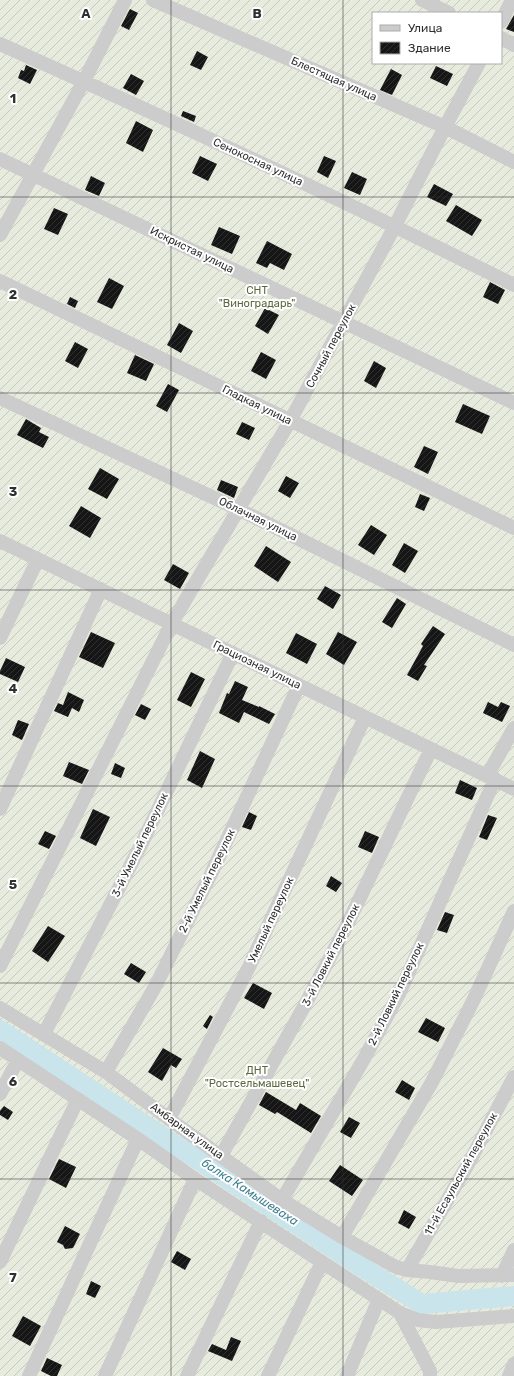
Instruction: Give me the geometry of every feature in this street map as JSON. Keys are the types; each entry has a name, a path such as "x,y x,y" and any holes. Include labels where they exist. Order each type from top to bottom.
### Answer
{"street":[{"path":"0,235 84,81 125,0"},
{"name":"Блестящая улица","path":"153,0 445,127 514,162"},
{"path":"422,0 447,12"},
{"path":"502,20 512,0"},
{"path":"502,39 514,45"},
{"name":"Сенокосная улица","path":"0,44 84,81 396,226 514,285"},
{"name":"Сочный переулок","path":"0,966 172,623 290,421 396,226 445,127 478,64"},
{"name":"Искристая улица","path":"0,159 33,173 514,404"},
{"name":"Гладкая улица","path":"0,281 514,528"},
{"name":"Облачная улица","path":"0,398 238,509 514,645"},
{"name":"Грациозная улица","path":"0,541 514,789"},
{"path":"0,638 38,559"},
{"path":"0,809 101,589"},
{"name":"3-й Умелый переулок","path":"44,1034 142,843 233,653"},
{"name":"2-й Умелый переулок","path":"106,1072 156,985 211,874 299,685"},
{"name":"Умелый переулок","path":"169,1119 249,967 365,717"},
{"name":"2-й Ловкий переулок","path":"282,1200 365,1057 400,992 491,778 514,728"},
{"name":"3-й Ловкий переулок","path":"221,1156 306,1003 346,927 431,748"},
{"path":"342,1237 432,1082 475,997 514,911"},
{"name":"Амбарная улица","path":"0,1008 106,1072 282,1200 342,1237 396,1267 407,1270 458,1276 508,1276"},
{"path":"0,1048 138,1139 195,1179 400,1313 418,1320 436,1322 514,1316"},
{"path":"0,1094 18,1060"},
{"name":"11-й Есаульский переулок","path":"407,1270 471,1159 514,1077"},
{"path":"0,1262 78,1099"},
{"path":"29,1376 138,1139"},
{"path":"105,1376 195,1179"},
{"path":"187,1376 261,1221"},
{"path":"508,1276 514,1250"},
{"path":"268,1376 322,1262"},
{"path":"347,1376 379,1299"},
{"path":"400,1313 430,1370 430,1376"},
{"path":"509,1376 514,1364"}],"green space":[{"path":"0,0 514,0 514,1376 0,1376"}],"building":[{"path":"130,9 138,13 129,30 121,26"},
{"path":"514,15 514,32 506,29"},
{"path":"197,51 208,57 201,70 190,65"},
{"path":"26,65 37,70 30,84 18,78 21,70 24,71"},
{"path":"436,66 453,74 447,86 430,78"},
{"path":"391,69 402,75 392,95 380,90"},
{"path":"131,74 144,81 136,95 123,88"},
{"path":"183,111 196,116 194,122 181,116"},
{"path":"136,121 153,130 143,152 126,143"},
{"path":"200,156 217,164 208,181 192,173"},
{"path":"324,156 336,161 328,178 317,172"},
{"path":"352,172 367,179 360,195 344,188"},
{"path":"91,176 105,183 99,196 85,190"},
{"path":"434,184 453,194 446,206 427,197"},
{"path":"456,205 482,220 472,236 446,221"},
{"path":"54,208 68,214 58,235 44,229"},
{"path":"219,227 240,236 232,254 211,245"},
{"path":"267,241 292,254 284,270 270,263 267,268 256,263"},
{"path":"109,278 124,286 112,309 97,302"},
{"path":"490,282 505,290 498,304 483,297"},
{"path":"70,297 78,301 75,308 67,304"},
{"path":"265,308 279,315 268,334 255,326"},
{"path":"179,323 193,331 181,353 167,345"},
{"path":"75,342 88,349 78,368 65,361"},
{"path":"261,352 276,360 266,379 251,371"},
{"path":"135,355 154,364 146,381 127,373"},
{"path":"374,361 386,368 376,388 364,381"},
{"path":"168,384 179,390 167,412 156,406"},
{"path":"463,404 490,416 482,434 455,422"},
{"path":"26,419 41,428 39,432 49,437 43,448 17,435"},
{"path":"242,422 255,428 249,440 236,434"},
{"path":"424,446 438,452 428,474 414,467"},
{"path":"100,468 119,479 107,499 88,489"},
{"path":"286,476 299,483 290,498 278,491"},
{"path":"221,480 238,487 234,498 217,490"},
{"path":"420,494 430,498 424,511 415,507"},
{"path":"81,506 101,518 90,538 69,526"},
{"path":"371,525 387,535 374,555 358,545"},
{"path":"404,543 418,551 405,573 392,565"},
{"path":"266,546 291,562 278,582 254,566"},
{"path":"173,564 189,573 180,589 164,580"},
{"path":"325,586 341,595 333,609 317,599"},
{"path":"397,598 406,604 392,628 382,622"},
{"path":"433,626 445,634 424,665 427,666 418,681 407,675 423,646 421,644"},
{"path":"91,632 115,643 103,668 79,657"},
{"path":"338,632 357,642 344,665 326,654"},
{"path":"296,633 317,644 307,664 286,653"},
{"path":"6,658 25,667 18,682 0,674"},
{"path":"191,672 205,679 191,707 177,700"},
{"path":"235,681 248,687 242,700 275,714 269,724 244,712 239,723 219,713 227,693 229,694"},
{"path":"68,692 84,700 79,712 72,708 68,717 54,711 58,703 63,705"},
{"path":"488,702 498,707 501,702 510,706 502,722 483,713"},
{"path":"141,704 151,709 145,720 135,715"},
{"path":"18,720 29,724 22,740 12,735"},
{"path":"200,751 215,759 202,788 187,780"},
{"path":"69,762 89,770 82,784 63,776"},
{"path":"115,763 125,768 121,778 111,774"},
{"path":"460,780 477,788 472,800 455,793"},
{"path":"93,809 110,817 96,846 80,838"},
{"path":"249,812 257,816 251,830 242,827"},
{"path":"488,815 497,818 487,840 479,837"},
{"path":"45,831 56,836 49,849 38,844"},
{"path":"365,831 379,837 372,853 358,847"},
{"path":"331,876 342,883 336,892 326,886"},
{"path":"445,912 454,915 447,933 437,930"},
{"path":"48,926 65,936 48,962 32,951"},
{"path":"131,963 146,972 139,983 124,974"},
{"path":"253,983 272,993 264,1009 244,998"},
{"path":"210,1015 213,1017 207,1029 203,1026"},
{"path":"426,1018 445,1028 438,1042 418,1032"},
{"path":"163,1048 182,1059 176,1068 171,1065 162,1081 148,1072"},
{"path":"402,1080 415,1088 409,1100 395,1092"},
{"path":"266,1092 296,1110 300,1103 321,1116 311,1133 277,1112 275,1114 259,1105"},
{"path":"4,1106 13,1112 8,1120 0,1115 0,1111"},
{"path":"349,1117 360,1123 351,1138 340,1132"},
{"path":"59,1159 76,1167 66,1188 49,1179"},
{"path":"340,1165 363,1180 352,1196 329,1181"},
{"path":"404,1210 416,1217 409,1229 398,1223"},
{"path":"65,1226 80,1234 73,1248 65,1249 63,1245 57,1242"},
{"path":"177,1251 191,1259 185,1270 171,1262"},
{"path":"91,1281 101,1286 95,1298 86,1294"},
{"path":"23,1316 41,1326 30,1346 12,1336"},
{"path":"231,1337 241,1341 232,1361 208,1351 212,1344 226,1350"},
{"path":"47,1358 62,1365 57,1376 51,1376 41,1371"}],"waterway":[{"name":"балка Камышеваха","path":"0,1030 368,1271 422,1304 514,1296"}],"park label":[{"name":"СНТ \"Виноградарь\"","path":"257,296"},
{"name":"ДНТ \"Ростсельмашевец\"","path":"257,1076"}]}
